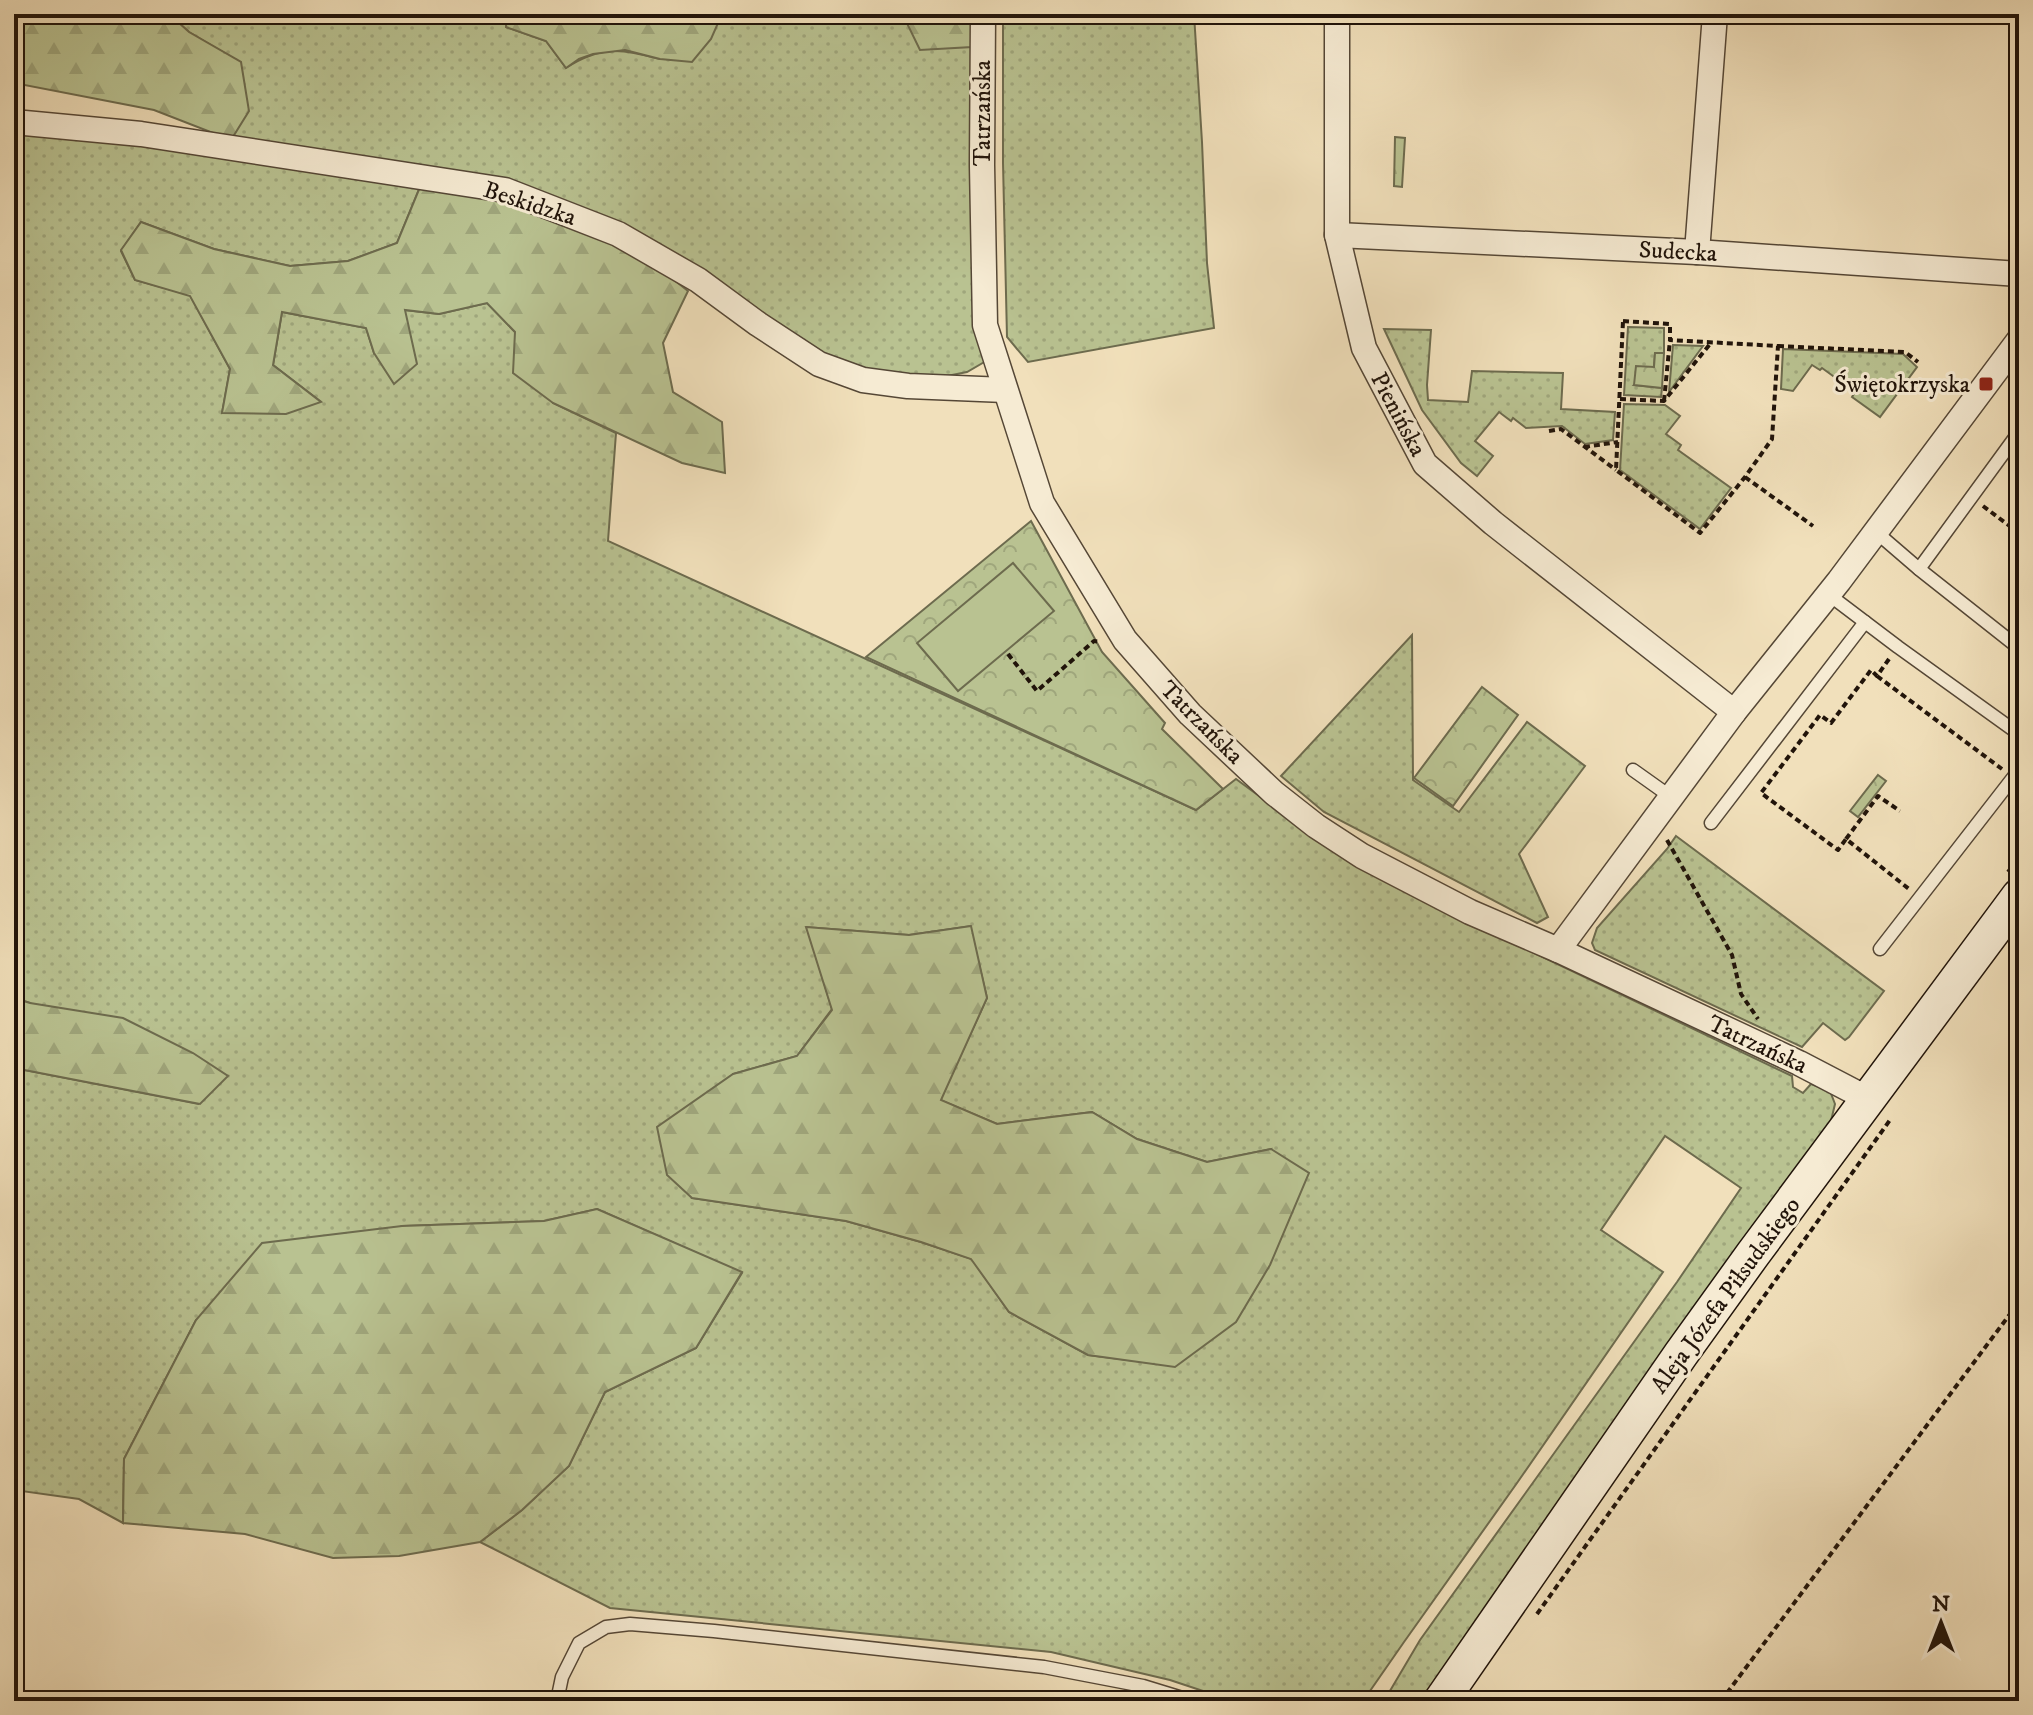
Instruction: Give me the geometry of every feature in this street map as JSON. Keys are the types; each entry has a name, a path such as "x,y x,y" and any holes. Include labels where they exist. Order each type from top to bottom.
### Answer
{"main road":[{"name":"Aleja Józefa Piłsudskiego","path":"1441,1701 1681,1354 1881,1107 2019,896"}],"street":[{"name":"Tatrzańska","path":"983,14 985,325 1042,503 1125,640 1190,714 1274,793 1362,856 1416,886 1799,1063 1881,1107"},
{"path":"1697,252 1715,14"},
{"name":"Pienińska","path":"1337,21 1337,235 1364,348 1425,464 1493,523 1734,712"},
{"name":"Beskidzka","path":"14,122 141,134 505,190 618,234 698,280 819,364 863,380 908,386 1005,390"},
{"name":"Sudecka","path":"1337,235 1697,252 2019,274"},
{"path":"1558,950 1734,712 1876,532 2019,340"}],"lane":[{"path":"1919,569 2019,432"},
{"path":"1876,532 2019,648"},
{"path":"1828,594 2019,734"},
{"path":"1711,823 1865,622"},
{"path":"1633,770 1671,797"},
{"path":"1880,949 2016,774"},
{"path":"557,1701 562,1677 579,1643 606,1627 630,1624 1044,1667 1143,1686 1192,1701"}],"path":[{"path":"1616,470 1623,321 1670,324 1664,401"},
{"path":"1670,340 1905,352 1918,362"},
{"path":"1664,401 1711,343"},
{"path":"1549,431 1561,429 1700,533 1772,439 1778,346"},
{"path":"1620,399 1664,401"},
{"path":"1584,447 1618,442"},
{"path":"1745,477 1813,526"},
{"path":"1972,497 2019,533"},
{"path":"1008,654 1037,691 1094,641 1115,644 1125,640"},
{"path":"1877,676 1898,647"},
{"path":"1900,811 1878,796 1838,850 1761,793 1820,715 1831,723 1871,670 2016,774"},
{"path":"1664,834 1732,955 1741,994 1763,1027"},
{"path":"1846,839 1920,897"},
{"path":"1530,1624 1881,1107"},
{"path":"1721,1701 2019,1302"}],"green space":[{"path":"14,14 169,14 189,32 241,62 249,111 231,140 154,110 14,83"},
{"path":"169,14 507,14 506,27 546,41 566,68 601,52 623,51 660,59 720,21 722,14 900,14 972,47 986,361 967,372 918,378 835,363 637,233 231,140 241,63 189,32"},
{"path":"507,14 722,14 711,39 692,62 660,59 625,50 593,54 566,68 546,41 506,27"},
{"path":"900,14 971,14 972,47 920,50"},
{"path":"1003,14 1194,14 1207,263 1214,328 1028,362 1007,337"},
{"path":"14,128 165,145 420,187 397,243 348,261 290,266 214,249 141,222 121,251 135,280 190,295 230,369 222,413 320,401 273,365 282,312 366,328 374,353 404,310 439,314 487,303 515,332 553,403 616,433 608,541 1196,810 1236,779 1296,823 1484,929 1792,1076 1793,1087 1803,1093 1811,1084 1830,1091 1835,1104 1830,1125 1423,1701 1384,1701 1420,1640 1741,1188 1665,1136 1601,1230 1663,1272 1363,1701 1233,1701 1170,1680 1051,1652 610,1608 480,1542 522,1510 569,1466 605,1392 696,1348 742,1273 597,1209 544,1221 402,1226 196,1320 124,1459 123,1523 79,1499 14,1490 14,1068 199,1104 30,1003 14,998","holes":["970,926 987,998 940,1100 997,1124 1092,1112 1137,1139 1207,1162 1271,1149 1175,1366 1088,1355 1009,1312 972,1259 846,1221 692,1198 733,1074 797,1056 832,1009 807,927 909,935"]},
{"path":"1395,137 1405,138 1402,187 1394,186"},
{"path":"420,187 499,197 645,257 688,291 663,343 673,392 722,422 725,473 682,463 553,403 513,373 515,332 487,303 439,314 405,310 417,364 394,384 374,353 366,328 282,312 273,365 321,402 286,414 222,413 230,369 190,296 135,280 121,250 141,222 214,249 290,266 348,261 397,243"},
{"path":"1628,327 1664,328 1664,353 1655,353 1654,367 1634,385 1662,388 1661,397 1624,395"},
{"path":"1384,329 1431,330 1428,400 1468,402 1472,371 1563,373 1561,409 1615,412 1613,440 1585,444 1562,426 1526,428 1499,412 1475,441 1493,456 1477,476 1461,463 1422,410"},
{"path":"1673,345 1703,346 1669,392"},
{"path":"1783,349 1903,354 1917,367 1880,417 1852,397 1855,392 1822,368 1820,370 1812,365 1793,391 1781,389"},
{"path":"1655,353 1664,353 1662,388 1634,385 1636,366 1654,367"},
{"path":"1624,404 1665,405 1680,416 1666,434 1681,445 1678,450 1731,488 1700,529 1620,470"},
{"path":"1031,521 1102,652 1165,723 1162,729 1223,789 1196,810 866,657"},
{"path":"1013,563 1054,611 958,691 917,643"},
{"path":"1412,635 1413,780 1459,812 1527,722 1585,766 1519,854 1548,917 1537,923 1324,812 1281,776"},
{"path":"1482,687 1518,715 1453,806 1414,778"},
{"path":"1878,775 1886,781 1858,817 1850,811"},
{"path":"1676,836 1884,991 1849,1037 1845,1040 1823,1023 1802,1047 1595,950 1592,943 1597,928"},
{"path":"971,926 987,998 941,1100 997,1124 1092,1112 1137,1139 1207,1162 1271,1149 1309,1173 1270,1265 1236,1322 1175,1367 1088,1355 1009,1312 971,1259 846,1221 692,1198 667,1175 657,1127 733,1074 797,1056 832,1010 806,927 909,935"},
{"path":"14,998 123,1018 193,1053 228,1076 200,1104 14,1068"},
{"path":"597,1209 742,1272 696,1348 605,1392 569,1466 522,1510 480,1542 399,1556 333,1558 245,1534 123,1523 124,1459 196,1320 262,1243 402,1226 544,1221"}],"place":[{"name":"Świętokrzyska","path":"1986,384"}]}
